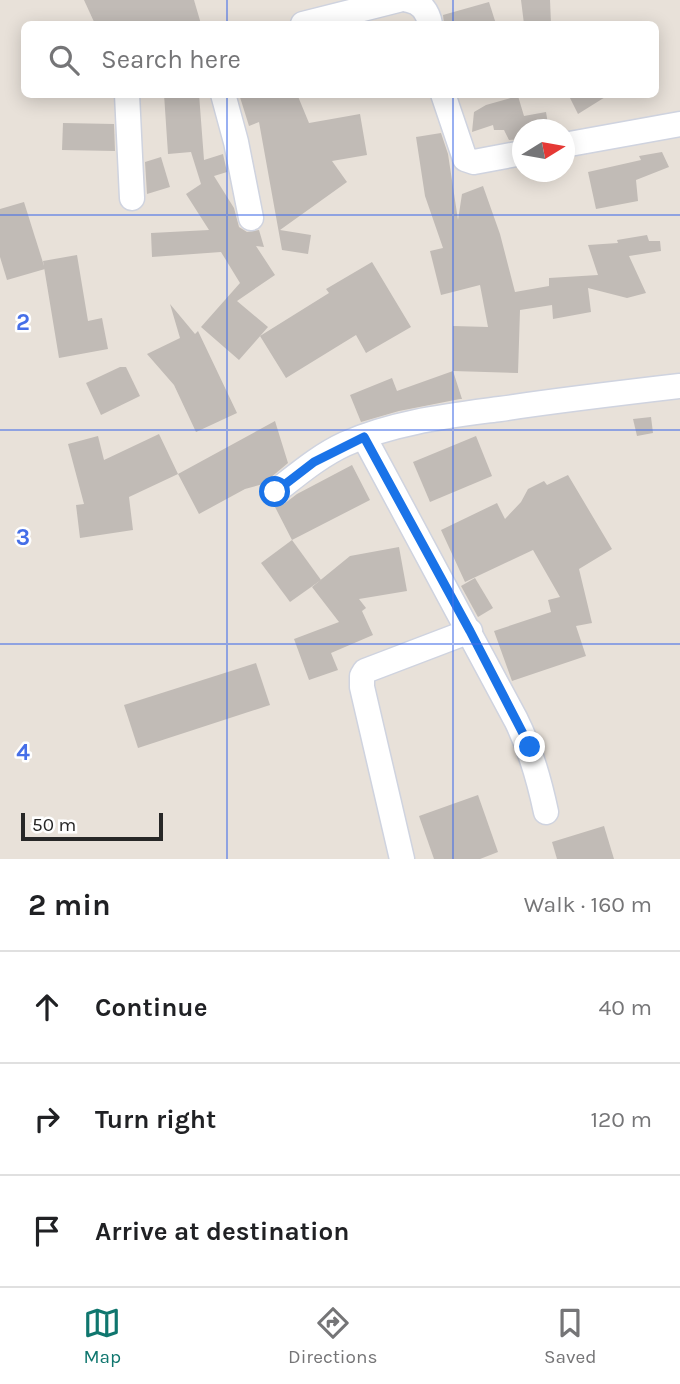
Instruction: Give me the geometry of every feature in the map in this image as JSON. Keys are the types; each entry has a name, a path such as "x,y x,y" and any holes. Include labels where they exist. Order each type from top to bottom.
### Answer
{"street":[{"path":"315,21 398,0"},
{"path":"408,0 416,2 424,9 429,21"},
{"path":"127,98 132,198"},
{"path":"223,98 236,142 251,218"},
{"path":"444,98 465,159 474,162 512,155"},
{"path":"575,143 680,124"},
{"path":"275,492 314,462 364,437 435,418 680,386"},
{"path":"364,437 530,747 546,812"},
{"path":"402,859 362,687 362,676 365,671 381,664 470,631"}],"building":[{"path":"84,0 194,0 200,21 94,21"},
{"path":"521,0 550,0 551,21 524,21"},
{"path":"489,2 495,21 444,21 443,15"},
{"path":"164,98 199,98 204,160 223,154 227,172 214,176 234,208 239,227 247,232 259,230 264,247 256,246 275,275 237,301 268,327 239,360 201,327 240,283 221,252 152,257 151,233 209,230 186,194 201,184 191,152 168,154"},
{"path":"240,98 299,98 309,123 360,114 367,155 332,161 347,182 280,230 311,235 308,254 282,250 259,122 249,126"},
{"path":"519,98 524,116 546,112 547,119 512,119 512,140 509,140 504,130 494,130 493,125 472,132 474,112 486,105"},
{"path":"570,98 604,98 578,114"},
{"path":"63,123 114,124 115,151 62,150"},
{"path":"441,133 448,154 458,220 462,194 483,186 500,234 515,292 549,286 549,278 598,275 588,245 618,243 617,240 647,235 649,241 660,241 661,251 629,256 646,293 627,298 588,288 591,312 553,319 552,305 520,310 518,373 453,371 453,326 488,327 480,285 441,295 430,251 443,248 425,196 416,137"},
{"path":"662,152 669,167 636,180 638,201 596,209 588,172 641,160 639,156"},
{"path":"161,157 170,187 147,194 145,162"},
{"path":"24,202 45,269 7,280 0,257 0,209"},
{"path":"77,255 88,321 102,318 108,349 59,358 43,261"},
{"path":"372,262 411,327 366,353 356,335 286,378 260,336 329,293 326,289"},
{"path":"170,304 195,334 198,331 237,413 196,432 174,385 147,354 180,338"},
{"path":"120,367 126,367 140,396 101,415 86,383"},
{"path":"453,371 462,399 399,411 361,422 350,395 392,378 397,391"},
{"path":"651,417 653,433 637,436 633,419"},
{"path":"275,421 288,463 263,484 245,489 199,514 178,474"},
{"path":"159,434 178,474 129,497 133,530 80,538 76,505 84,504 68,444 98,436 104,460"},
{"path":"476,436 492,476 430,502 413,462"},
{"path":"352,465 370,500 292,540 275,507"},
{"path":"568,475 612,549 579,569 592,623 576,626 586,656 512,681 494,631 551,612 548,600 560,597 533,550 465,582 441,530 497,503 505,519 521,502 528,489 544,481 547,485"},
{"path":"292,540 321,580 290,602 261,563"},
{"path":"399,547 407,591 359,599 366,608 362,611 373,635 331,653 338,670 309,680 294,639 339,622 312,587 350,556"},
{"path":"475,578 493,608 478,617 461,586"},
{"path":"256,663 270,705 138,748 124,705"},
{"path":"478,795 498,852 480,859 434,859 419,816"},
{"path":"604,826 614,859 557,859 552,842"}],"route":[{"path":"275,492 314,462 364,437 530,747"}]}
